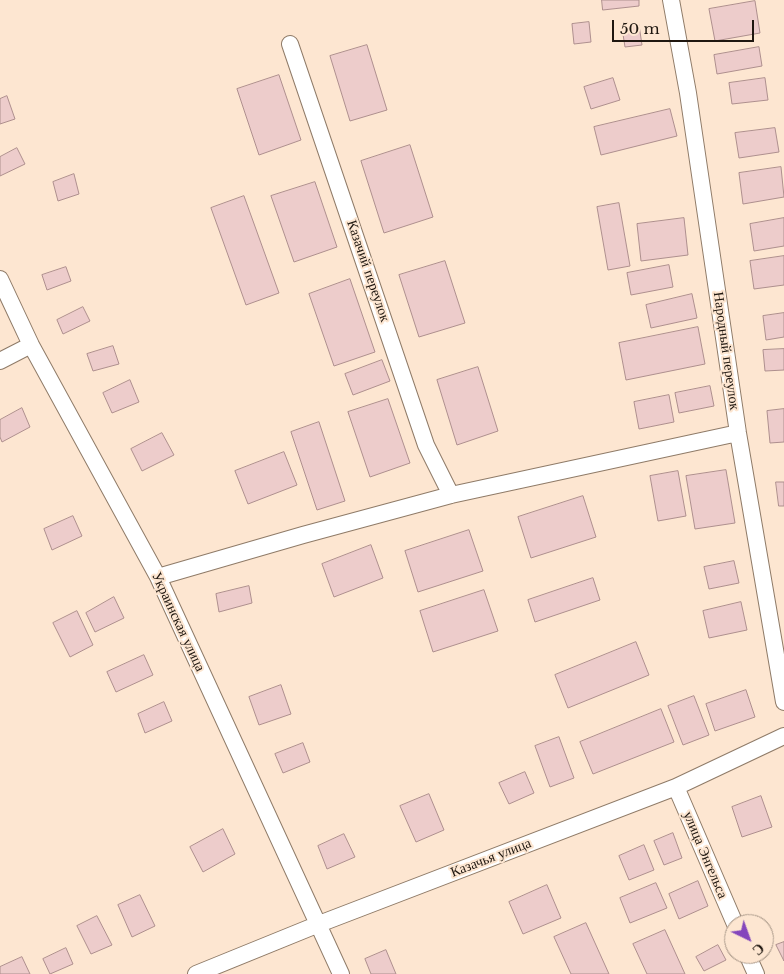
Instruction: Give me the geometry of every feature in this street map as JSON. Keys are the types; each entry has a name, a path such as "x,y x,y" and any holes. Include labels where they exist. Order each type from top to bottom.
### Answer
{"street":[{"name":"Народный переулок","path":"671,0 688,93 738,433 784,702"},
{"name":"Казачий переулок","path":"290,44 426,445 451,495"},
{"name":"Украинская улица","path":"0,279 31,345 158,577 341,974"},
{"path":"0,361 31,345"},
{"path":"158,577 451,495 738,433"},
{"name":"Казачья улица","path":"196,974 318,924 676,787 784,736"},
{"name":"улица Энгельса","path":"676,787 731,914"}],"building":[{"path":"602,0 639,0 639,6 603,10"},
{"path":"755,1 760,33 715,41 709,9"},
{"path":"589,22 591,42 574,44 572,24"},
{"path":"639,25 642,45 625,47 622,28"},
{"path":"367,45 387,110 350,121 330,56"},
{"path":"759,47 762,66 717,74 714,55"},
{"path":"279,75 301,140 259,155 237,89"},
{"path":"613,78 620,100 591,109 584,87"},
{"path":"765,78 768,100 732,104 729,83"},
{"path":"7,96 15,119 0,124 0,99"},
{"path":"670,109 677,136 601,155 594,127"},
{"path":"775,128 779,152 739,158 735,133"},
{"path":"410,145 433,217 384,233 361,161"},
{"path":"17,148 25,164 0,176 0,157"},
{"path":"781,167 784,197 743,204 739,173"},
{"path":"74,174 79,194 58,201 53,182"},
{"path":"315,182 337,247 294,262 271,196"},
{"path":"244,196 279,293 246,305 211,208"},
{"path":"619,203 630,266 608,270 597,207"},
{"path":"684,218 688,255 641,261 637,224"},
{"path":"784,218 784,246 754,251 750,224"},
{"path":"784,256 784,285 754,289 750,261"},
{"path":"445,261 465,323 419,337 399,275"},
{"path":"669,265 673,287 631,295 627,273"},
{"path":"66,267 71,281 47,290 42,275"},
{"path":"350,279 375,352 334,366 309,294"},
{"path":"692,294 697,318 651,328 646,305"},
{"path":"83,307 90,321 63,334 57,320"},
{"path":"784,313 784,337 766,340 763,316"},
{"path":"698,327 705,364 626,380 619,343"},
{"path":"113,346 119,364 93,371 87,354"},
{"path":"784,349 784,370 765,371 763,350"},
{"path":"382,360 390,381 353,395 345,374"},
{"path":"478,367 498,431 457,445 437,380"},
{"path":"130,380 139,402 112,413 103,393"},
{"path":"710,386 714,406 679,413 675,393"},
{"path":"669,395 674,422 639,429 634,402"},
{"path":"388,399 410,463 370,477 348,412"},
{"path":"22,408 30,427 2,442 0,437 0,420"},
{"path":"784,409 784,442 770,443 767,411"},
{"path":"319,422 345,501 317,510 291,432"},
{"path":"162,433 174,455 142,471 131,449"},
{"path":"284,452 297,485 248,504 235,471"},
{"path":"726,470 735,523 695,529 686,476"},
{"path":"678,471 686,516 658,521 650,476"},
{"path":"776,482 784,482 784,506 779,506"},
{"path":"583,496 596,537 531,558 518,517"},
{"path":"73,516 82,536 52,550 44,529"},
{"path":"469,530 483,571 418,592 405,551"},
{"path":"371,545 383,578 334,597 322,564"},
{"path":"734,561 739,583 709,589 704,567"},
{"path":"593,578 600,600 535,622 528,600"},
{"path":"249,586 252,603 219,612 216,594"},
{"path":"484,590 498,631 433,652 420,611"},
{"path":"114,597 124,618 95,632 86,613"},
{"path":"741,602 747,630 709,638 703,611"},
{"path":"77,611 93,645 70,657 53,623"},
{"path":"636,642 649,675 568,708 555,675"},
{"path":"144,655 153,675 116,692 107,672"},
{"path":"281,685 291,714 259,725 249,697"},
{"path":"746,690 755,717 715,731 706,704"},
{"path":"694,696 709,735 683,745 668,706"},
{"path":"164,702 172,721 145,733 138,714"},
{"path":"661,709 674,742 593,774 580,742"},
{"path":"559,737 574,778 550,787 535,746"},
{"path":"303,743 310,762 283,773 275,754"},
{"path":"525,772 534,793 509,804 499,783"},
{"path":"429,794 444,830 416,842 400,806"},
{"path":"761,796 772,827 742,837 732,807"},
{"path":"223,829 235,854 203,872 190,847"},
{"path":"673,833 682,858 664,865 654,841"},
{"path":"344,834 355,857 327,869 318,846"},
{"path":"644,845 654,870 629,880 619,856"},
{"path":"698,881 708,906 679,919 669,894"},
{"path":"656,883 667,908 630,923 620,898"},
{"path":"547,885 561,918 523,934 509,902"},
{"path":"140,895 155,926 132,937 118,905"},
{"path":"97,916 112,945 91,954 77,926"},
{"path":"586,923 609,974 571,974 554,937"},
{"path":"665,930 685,974 647,974 633,944"},
{"path":"784,942 784,961 776,945"},
{"path":"718,945 724,956 724,961 704,971 696,957"},
{"path":"66,948 73,964 50,974 43,959"},
{"path":"386,950 396,974 371,974 365,959"},
{"path":"22,957 30,974 0,974 0,967"}]}
